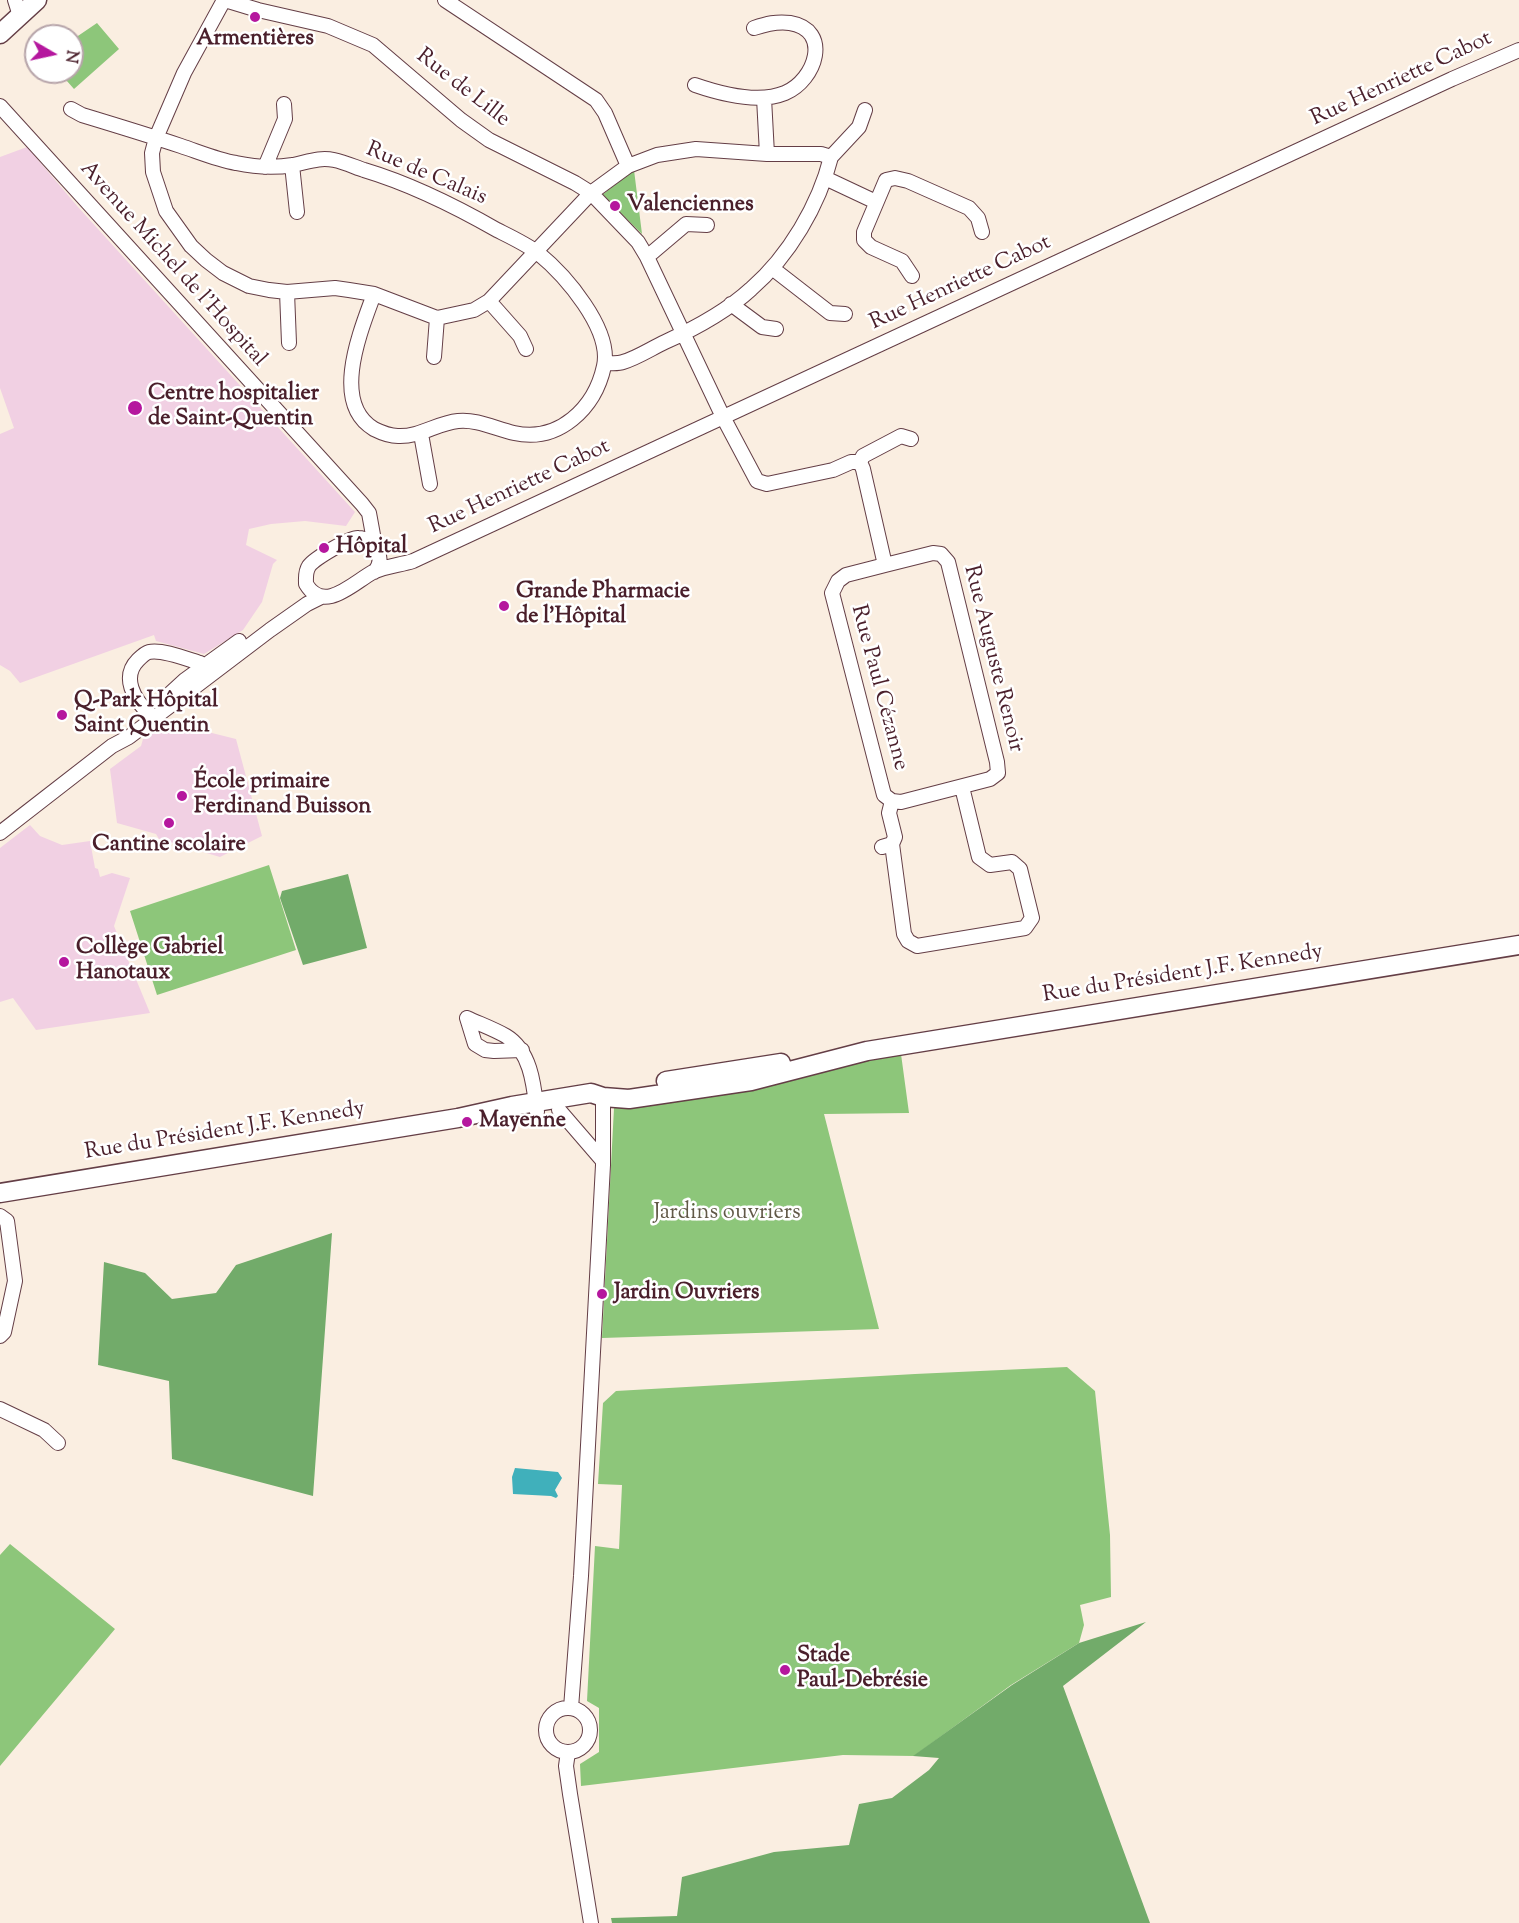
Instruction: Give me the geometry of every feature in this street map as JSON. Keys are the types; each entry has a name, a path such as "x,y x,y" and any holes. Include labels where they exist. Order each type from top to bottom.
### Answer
{"main road":[{"path":"0,34 18,8 37,0"},
{"name":"Rue du Président J.F. Kennedy","path":"0,1194 537,1107 591,1093 603,1097 629,1099 751,1081 855,1053 1519,945"},
{"name":"Rue du Président J.F. Kennedy","path":"537,1107 559,1110 597,1104 603,1097"}],"street":[{"path":"224,0 184,73 156,138 152,163 166,211 191,246 224,273 249,286 287,292 335,288 374,294 437,318 474,310 489,301 591,193 628,166 657,155 696,149 767,154 821,154 831,157"},
{"name":"Rue de Lille","path":"224,0 328,26 373,45 461,120 489,140 591,193 638,242 647,257 723,417"},
{"path":"447,0 596,100 606,113 628,166"},
{"path":"695,85 716,93 764,98 785,93 803,82 812,70 816,57 815,44 809,33 801,26 791,23 774,22 754,28"},
{"name":"Rue Henriette Cabot","path":"321,597 334,596 374,572 408,562 1519,50"},
{"path":"764,98 767,154"},
{"path":"265,167 285,118 284,104"},
{"name":"Avenue Michel de l'Hospital","path":"0,106 362,504 369,513 376,548"},
{"name":"Rue de Calais","path":"71,109 82,115 234,163 265,167 292,165 312,159 334,160 390,177 460,208 537,252 581,296 597,325 605,363"},
{"path":"374,294 358,338 353,360 353,402 364,420 383,434 396,436 421,434 432,427 460,421 470,421 515,433 535,435 550,432 566,425 586,405 599,384 605,363 623,362 710,320 751,289 772,268 802,227 825,178 831,157 859,127 865,110"},
{"path":"292,165 297,212"},
{"path":"825,178 876,201"},
{"path":"912,276 902,261 871,247 864,240 864,232 886,180 895,178 909,181 969,208 978,218 982,232"},
{"path":"647,257 686,224 707,225"},
{"path":"772,268 830,313 845,314"},
{"path":"287,292 290,343"},
{"path":"489,301 520,336 526,349"},
{"path":"731,304 762,327 776,329"},
{"path":"434,357 437,318"},
{"path":"723,417 753,476 762,483 767,484 833,470 851,462 860,462"},
{"path":"421,434 430,484"},
{"path":"885,566 860,462 863,456 901,436 911,439"},
{"path":"0,833 112,746 185,680 301,596 306,584 307,570 313,562 353,538 361,525 362,504"},
{"name":"Rue Henriette Cabot","path":"353,538 363,538 376,548 399,558 421,556"},
{"path":"374,572 380,563 376,548"},
{"name":"Rue Auguste Renoir","path":"885,566 933,553 941,554 948,562 998,773 990,780 943,792"},
{"name":"Rue Paul Cézanne","path":"885,566 846,575 838,581 832,593 884,795 892,801 901,802 943,792"},
{"path":"306,584 313,593 321,597"},
{"path":"112,746 129,737 270,630 321,597"},
{"path":"149,713 138,703 129,685 132,665 148,652 158,651 200,663 206,671 177,694 169,706"},
{"path":"892,801 889,813 895,837 887,846 904,934 908,941 917,946 1025,928 1032,918 1020,869 1012,862 990,864 979,857 962,787"},
{"path":"522,1050 526,1058 537,1107"},
{"path":"571,1708 581,1576 603,1161 603,1097"},
{"path":"559,1110 603,1161"},
{"path":"0,1216 7,1221 15,1281 4,1332 0,1336"},
{"path":"0,1409 44,1430 58,1443"},
{"path":"571,1708 583,1713 590,1731 580,1748 568,1752 550,1742 547,1729 552,1716 557,1711 571,1708"},
{"path":"568,1752 566,1766 591,1923"}],"shaded area":[{"name":"Centre hospitalier de Saint-Quentin","path":"27,147 78,207 355,512 346,526 305,521 271,524 249,529 246,545 277,560 273,564 262,602 243,630 204,654 156,641 154,635 20,683 10,671 0,665 0,434 14,428 0,388 0,157"},
{"name":"École primaire Ferdinand Buisson","path":"164,719 173,730 180,725 236,739 262,836 220,857 159,839 156,834 117,823 110,769 141,746 143,739"},
{"name":"Collège Gabriel Hanotaux","path":"30,825 40,836 62,845 90,841 95,868 98,869 100,877 112,873 130,878 114,926 150,1013 36,1030 13,998 0,1002 0,848"}],"green space":[{"path":"97,23 119,49 84,80 84,32"},
{"path":"70,84 80,84 74,89"},
{"path":"634,170 642,234 602,195"},
{"path":"269,865 296,950 157,995 130,911"},
{"path":"348,874 367,948 303,965 280,898 282,891"},
{"name":"Jardins ouvriers","path":"901,1054 909,1113 824,1114 879,1329 602,1338 614,1108"},
{"path":"332,1233 313,1496 172,1459 169,1381 98,1365 104,1262 145,1273 172,1299 216,1293 236,1265"},
{"path":"1067,1367 1095,1391 1110,1535 1111,1597 1080,1605 1084,1625 1079,1643 1011,1685 914,1756 843,1755 581,1786 580,1764 599,1752 599,1708 587,1701 595,1546 619,1549 622,1485 598,1484 603,1403 616,1391"},
{"path":"10,1544 115,1629 0,1766 0,1555"},
{"path":"1146,1622 1063,1686 1150,1923 612,1923 611,1918 677,1916 682,1877 774,1852 849,1845 859,1804 892,1798 929,1770 939,1758 913,1756 1012,1685 1079,1643"}],"water":[{"path":"515,1468 558,1472 562,1478 555,1490 558,1496 556,1498 513,1494 512,1477"}],"place":[{"name":"Armentières","path":"255,17"},
{"name":"Valenciennes","path":"615,206"},
{"name":"Centre hospitalier de Saint-Quentin","path":"135,408"},
{"name":"Hôpital","path":"324,548"},
{"name":"Grande Pharmacie de l'Hôpital","path":"504,606"},
{"name":"Q-Park Hôpital Saint Quentin","path":"62,715"},
{"name":"École primaire Ferdinand Buisson","path":"182,796"},
{"name":"Cantine scolaire","path":"169,823"},
{"name":"Collège Gabriel Hanotaux","path":"64,962"},
{"name":"Mayenne","path":"467,1122"},
{"name":"Jardin Ouvriers","path":"602,1294"},
{"name":"Stade Paul-Debrésie","path":"785,1670"}]}
